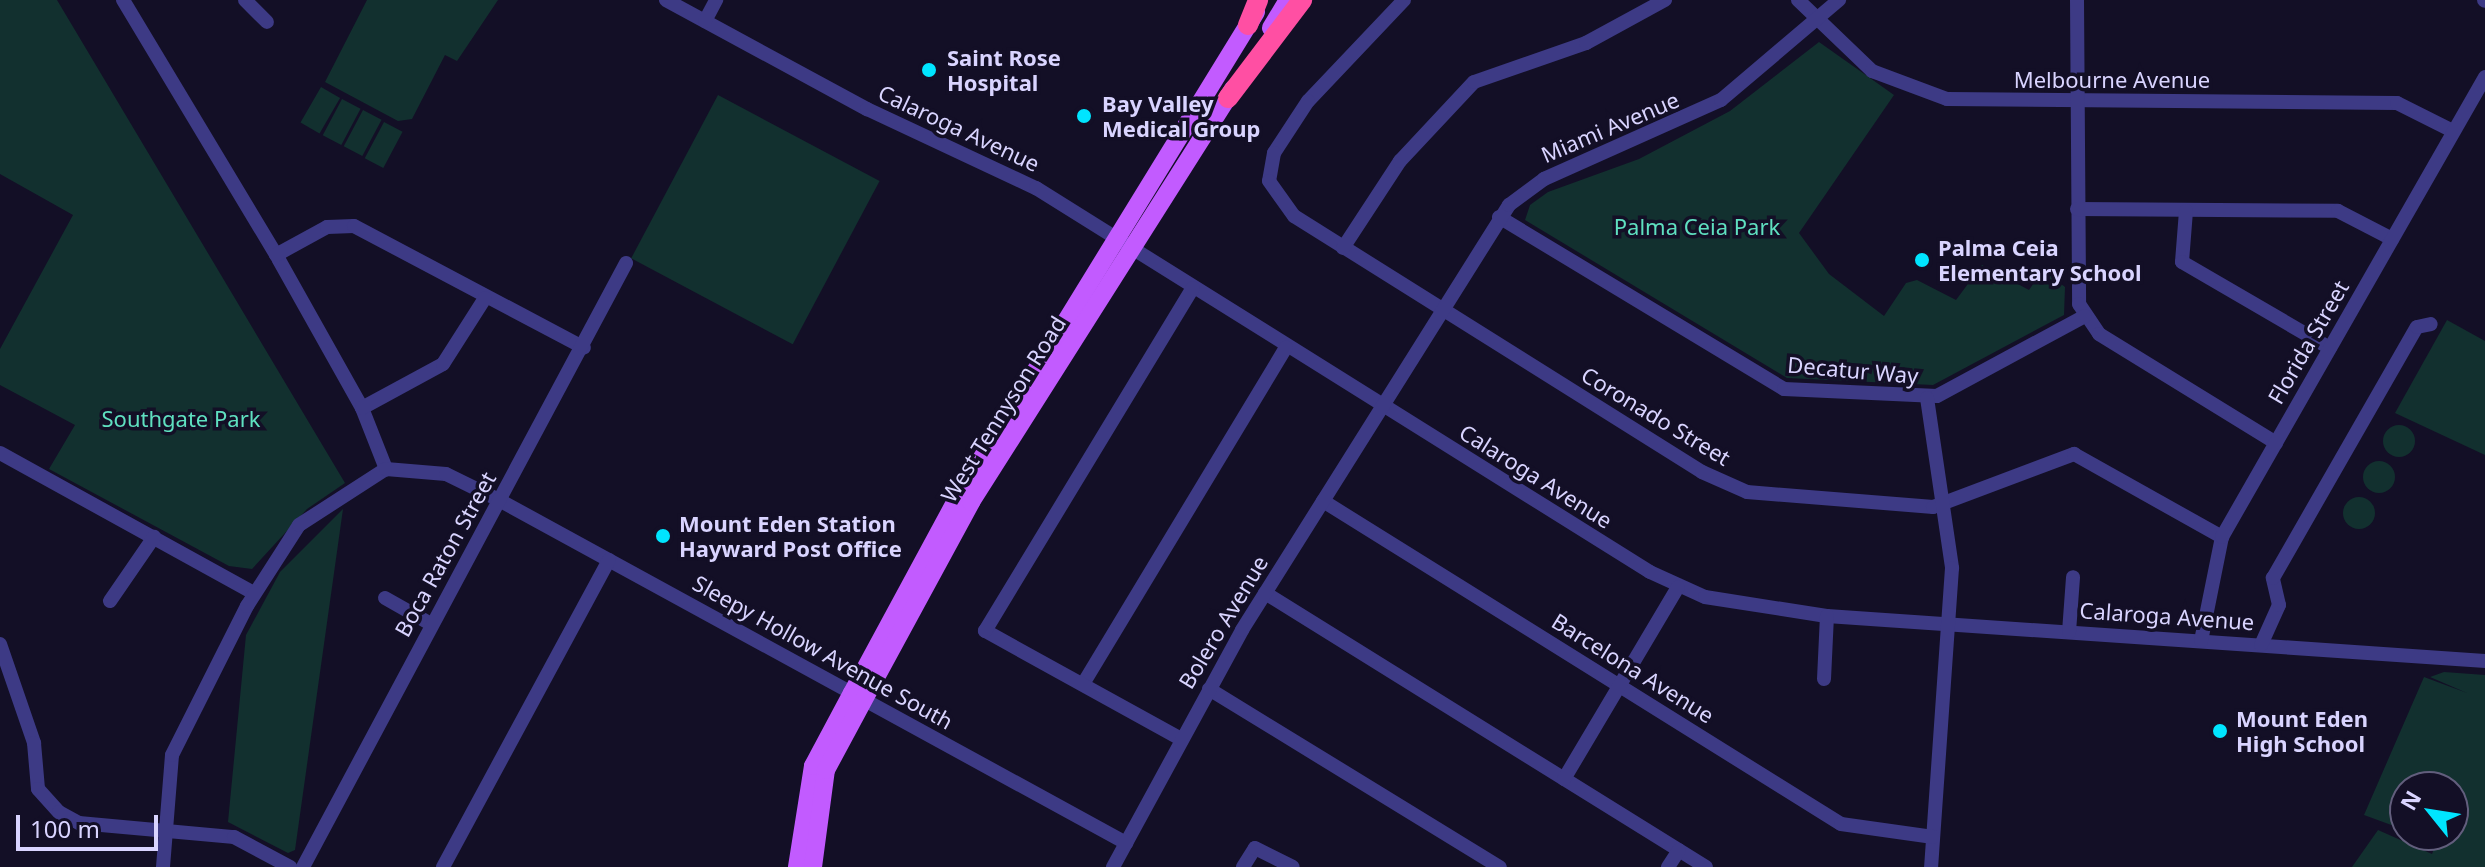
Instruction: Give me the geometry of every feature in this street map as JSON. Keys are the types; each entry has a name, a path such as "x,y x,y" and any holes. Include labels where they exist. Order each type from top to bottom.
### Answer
{"highway":[{"path":"1248,25 1258,0"},
{"path":"1228,98 1302,0"}],"main road":[{"name":"West Tennyson Road","path":"1123,245 1264,0"},
{"name":"West Tennyson Road","path":"813,867 826,770 858,697 959,495 1123,245 1228,98 1288,0"},
{"name":"West Tennyson Road","path":"797,867 813,766 858,697"}],"street":[{"path":"123,0 276,255 362,408 386,469 299,525 254,593 186,716 172,755 163,867"},
{"path":"245,0 267,22"},
{"name":"Calaroga Avenue","path":"666,0 880,115 1005,171 1678,587 1733,605 1827,616 2485,661"},
{"path":"705,21 716,0"},
{"name":"Coronado Street","path":"1404,0 1284,134 1270,167 1279,202 1343,248 1724,484 1771,497 1944,506 2074,454 2222,537"},
{"path":"1343,248 1400,161 1474,82 1586,43 1665,0"},
{"name":"Melbourne Avenue","path":"1798,0 1872,71 1917,93 2077,102 2397,103 2453,131"},
{"name":"Miami Avenue","path":"1381,406 1499,217 1544,179 1673,127 1721,100 1839,0"},
{"path":"2077,0 2076,289 2085,316 2099,334 2276,443"},
{"name":"Florida Street","path":"2201,641 2222,537 2485,77"},
{"path":"2077,209 2338,211 2392,239"},
{"path":"2186,211 2182,262 2330,348"},
{"name":"Decatur Way","path":"1499,217 1769,383 1927,398 2085,316"},
{"path":"276,255 327,227 354,226 584,348"},
{"name":"Boca Raton Street","path":"303,867 431,624 584,348 626,263"},
{"path":"1181,739 985,631 1193,288"},
{"path":"362,408 443,364 485,298"},
{"path":"2261,645 2279,605 2273,578 2417,327 2431,324"},
{"path":"1083,684 1286,347"},
{"path":"1927,398 1952,568 1931,867"},
{"name":"Bolero Avenue","path":"1113,867 1209,689 1381,406"},
{"path":"0,453 254,593"},
{"name":"Sleepy Hollow Avenue South","path":"386,469 446,474 499,500 1126,843"},
{"name":"Barcelona Avenue","path":"1323,501 1841,824 1933,837"},
{"path":"110,601 154,537"},
{"path":"443,867 609,560"},
{"path":"2069,632 2073,577"},
{"path":"1564,779 1622,687 1678,587"},
{"path":"1265,593 1706,867"},
{"path":"385,598 431,624"},
{"path":"1824,679 1827,616"},
{"path":"0,644 34,743 44,799 79,823 234,837 290,867"},
{"path":"1209,689 1500,867"},
{"path":"1243,867 1255,848 1293,867"},
{"path":"1668,867 1679,850"}],"green space":[{"name":"Southgate Park","path":"0,0 57,0 345,483 307,509 252,569 229,566 49,469 75,425 0,385 0,349 73,215 0,174"},
{"path":"367,0 498,0 457,61 445,55 412,119 398,121 325,82"},
{"name":"Palma Ceia Park","path":"1819,42 1894,95 1799,233 1829,274 1884,316 1906,283 1917,280 1956,300 1982,265 2029,290 2043,270 2065,287 2064,315 1933,385 1787,378 1525,220 1530,205 1548,192 1639,159 1730,111"},
{"path":"321,87 340,98 320,134 300,123"},
{"path":"718,95 880,181 793,344 631,258"},
{"path":"342,99 361,109 341,145 323,135"},
{"path":"363,110 382,120 362,156 344,146"},
{"path":"384,122 403,132 383,168 365,158"},
{"path":"2447,320 2485,341 2485,455 2395,413"},
{"path":"2399,425 2410,430 2415,441 2410,452 2399,457 2388,452 2383,441 2388,430"},
{"path":"2379,461 2390,466 2395,477 2390,488 2379,493 2368,488 2363,477 2368,466"},
{"path":"2359,497 2370,502 2375,513 2370,524 2359,529 2348,524 2343,513 2348,502"},
{"path":"343,509 295,850 288,853 228,822 246,635 280,572"},
{"path":"2444,672 2485,675 2485,867 2352,867 2378,830 2389,835 2389,851 2425,851 2432,854 2433,851 2469,851 2469,771 2389,771 2389,824 2364,815 2424,677 2467,693 2430,677"}],"place":[{"name":"Saint Rose Hospital","path":"929,70"},
{"name":"Bay Valley Medical Group","path":"1084,116"},
{"name":"Palma Ceia Elementary School","path":"1922,260"},
{"name":"Mount Eden Station Hayward Post Office","path":"663,536"},
{"name":"Mount Eden High School","path":"2220,731"}]}
